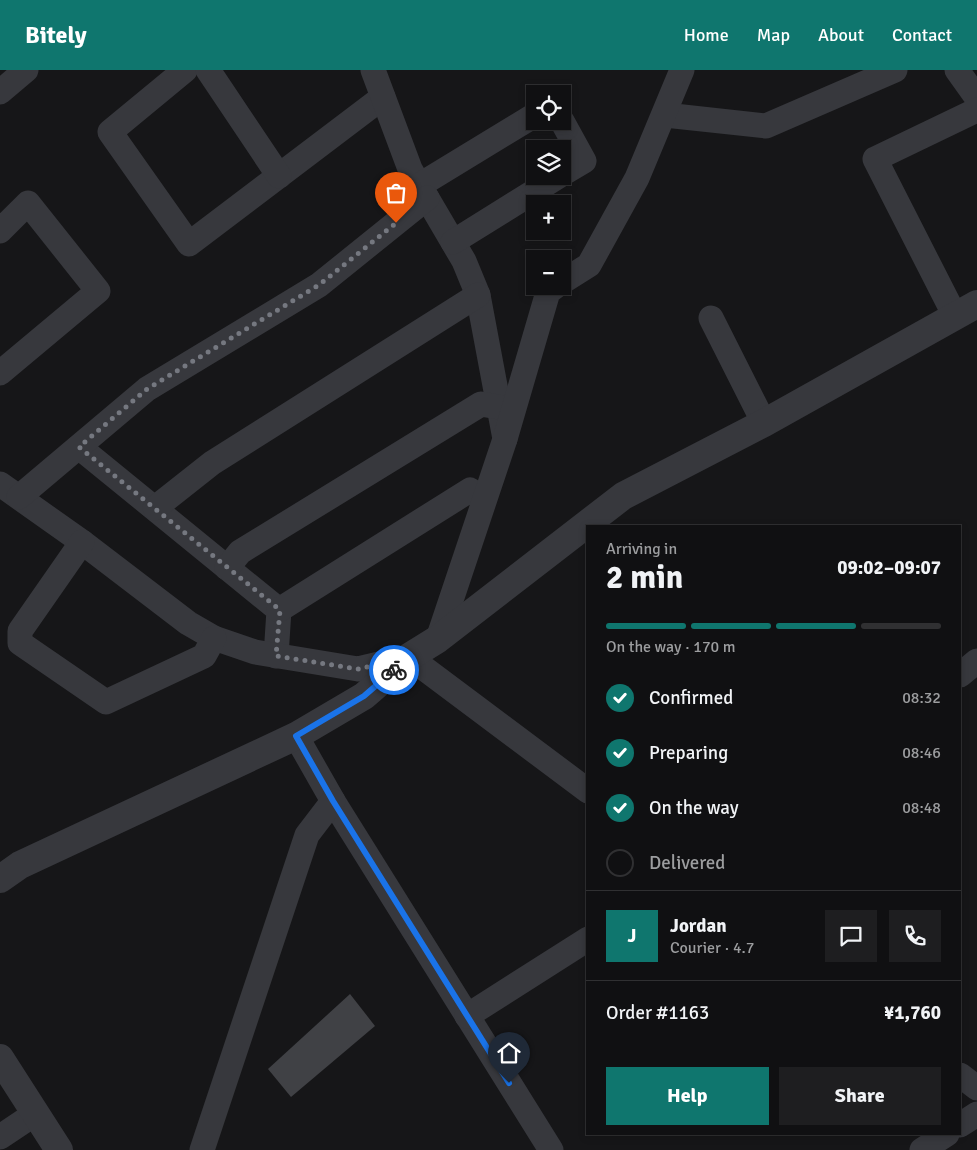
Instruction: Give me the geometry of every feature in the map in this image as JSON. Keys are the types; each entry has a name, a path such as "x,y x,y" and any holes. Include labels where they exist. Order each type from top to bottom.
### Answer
{"street":[{"path":"0,92 26,70"},
{"path":"185,70 110,132 189,244 383,97"},
{"path":"208,70 279,176"},
{"path":"373,70 410,169 464,261 478,295 504,439"},
{"path":"571,276 589,265 637,178 665,115 682,70"},
{"path":"665,115 766,126 895,70"},
{"path":"957,70 977,98"},
{"path":"0,879 20,865 296,736 364,696 409,657 438,639 623,496 764,422 966,310 875,159 977,110"},
{"path":"526,121 424,191 319,285 147,389 79,447 9,490 82,542 188,624 214,638 255,652 358,669 409,657 586,789"},
{"path":"567,130 584,160 571,168"},
{"path":"453,242 545,185"},
{"path":"0,231 28,204 98,291 0,373"},
{"path":"155,508 212,463 478,295"},
{"path":"438,639 504,439 547,295"},
{"path":"711,318 764,422"},
{"path":"228,568 240,552 481,404 498,407"},
{"path":"79,447 280,610"},
{"path":"280,610 470,490 484,499"},
{"path":"82,542 20,631 20,643 106,702 204,656 214,638"},
{"path":"276,656 280,610"},
{"path":"961,674 977,661"},
{"path":"296,736 333,801 551,1150"},
{"path":"202,1150 307,835 333,801"},
{"path":"467,1016 586,940"},
{"path":"0,1058 59,1150"},
{"path":"961,1076 977,1088"},
{"path":"0,1138 36,1113"},
{"path":"961,1124 977,1114"},
{"path":"922,1150 945,1135"}],"building":[{"path":"350,994 375,1026 291,1097 268,1069"}],"way so far":[{"path":"394,670 409,657 358,669 276,656 280,610 79,447 147,389 319,285 396,223"}],"route":[{"path":"394,670 364,696 296,736 333,801 509,1083"}]}
